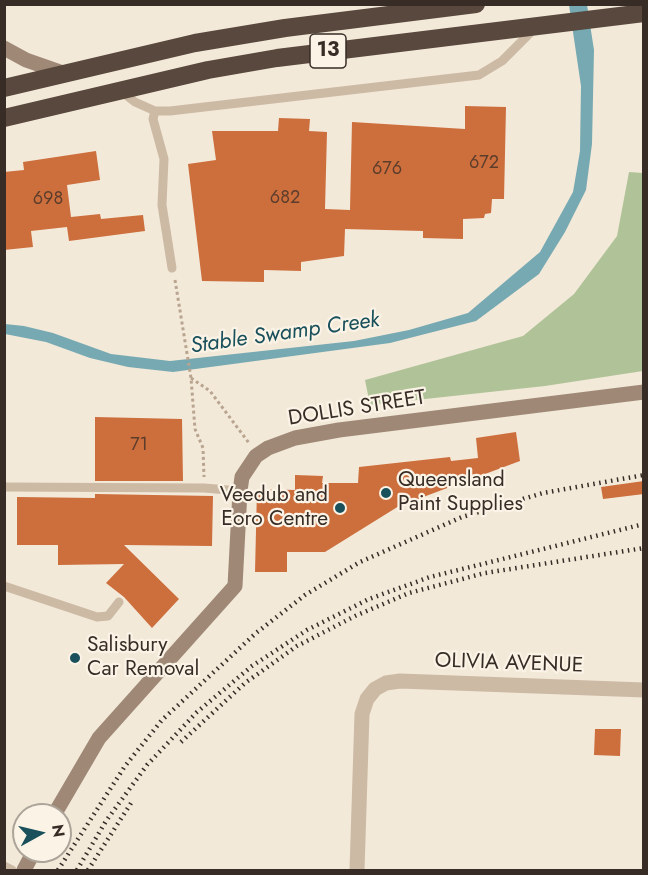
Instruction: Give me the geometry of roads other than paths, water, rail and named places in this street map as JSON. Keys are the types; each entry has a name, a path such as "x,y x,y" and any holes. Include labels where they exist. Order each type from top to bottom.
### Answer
{"highway":[{"name":"13","path":"4,88 195,43 285,28 476,4"},
{"name":"13","path":"4,118 208,70 277,58 642,14"}],"street":[{"path":"4,48 26,60 66,74"},
{"name":"DOLLIS STREET","path":"240,491 242,477 256,456 268,448 295,438 339,430 644,392"},
{"path":"61,803 99,738 235,586 240,491"},
{"name":"OLIVIA AVENUE","path":"357,870 362,714 367,699 375,689 386,683 400,681 644,690"}],"lane":[{"path":"119,90 135,102 155,111 479,75 502,61 538,26"},
{"path":"155,111 153,119 164,159 162,205 172,268"},
{"path":"4,487 204,488 240,491"},
{"path":"4,586 97,617 108,616 119,602"},
{"path":"4,866 12,870"}],"water":[{"path":"569,5 587,5 594,50 592,144 586,190 565,232 539,274 476,321 390,343 173,372 128,367 90,358 46,342 5,334 5,324 24,326 53,333 111,354 170,361 354,341 409,330 468,313 540,252 573,192 580,151 581,86"}],"railway":[{"path":"58,870 125,766 162,720 256,633 305,595 360,562 462,517 543,493 644,475"},
{"path":"77,870 106,821 147,765 197,712 252,666 307,630 369,599 430,577 644,524"},
{"path":"181,742 245,683 297,646 355,616 409,593 485,573 644,548"},
{"path":"88,870 133,800"}],"place":[{"name":"Queensland Paint Supplies","path":"386,493"},
{"name":"Veedub and Eoro Centre","path":"340,508"},
{"name":"Salisbury Car Removal","path":"75,658"}],"water label":[{"name":"Stable Swamp Creek","path":"285,334"}]}
